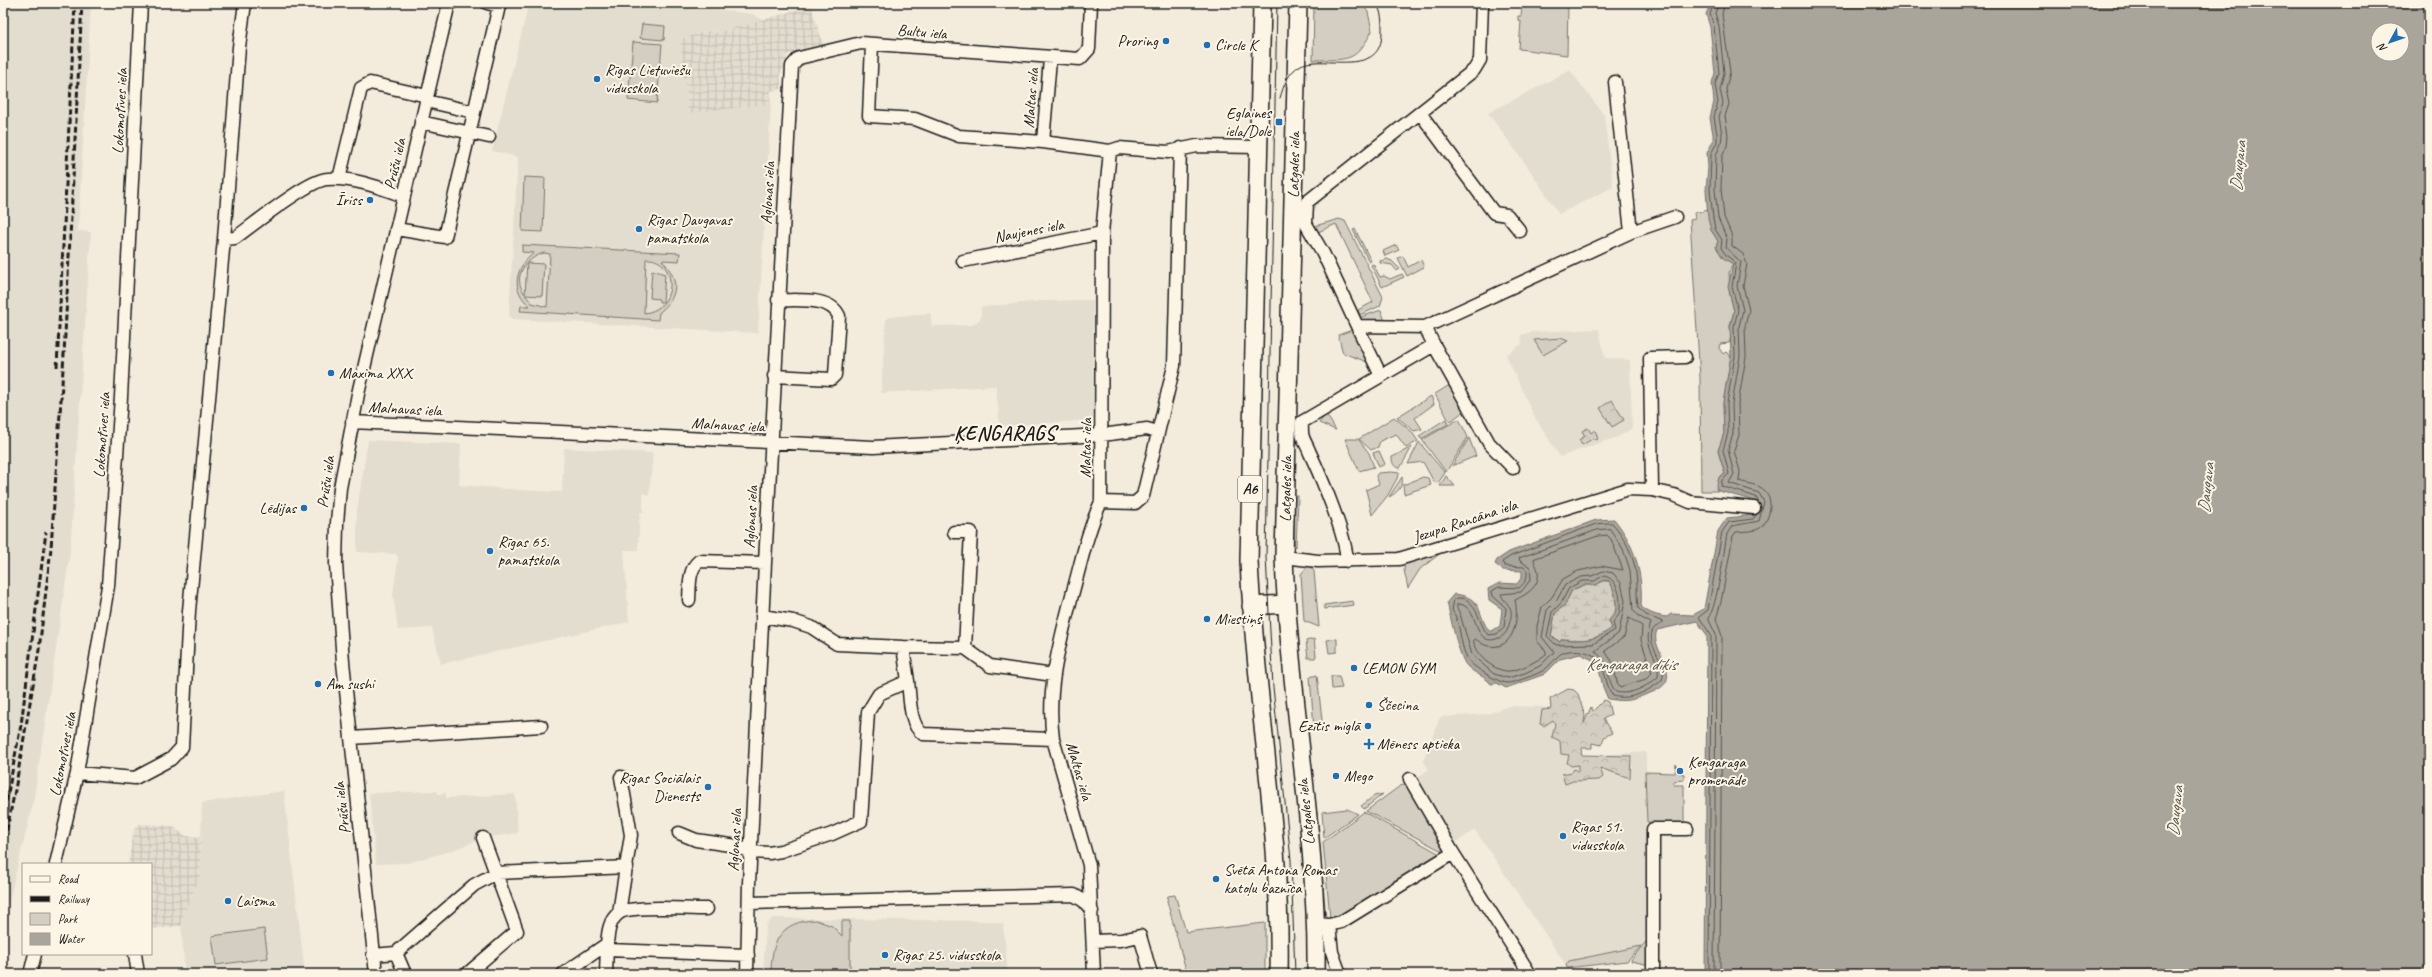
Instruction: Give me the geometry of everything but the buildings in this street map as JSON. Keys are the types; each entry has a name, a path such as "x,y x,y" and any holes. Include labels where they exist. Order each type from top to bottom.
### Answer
{"highway":[{"name":"A6","path":"1262,3 1250,500 1251,606 1275,852 1279,974"},
{"name":"Latgales iela","path":"1298,3 1299,212 1294,430 1284,557 1286,604 1323,925 1316,974"},
{"path":"1251,606 1286,604"}],"street":[{"name":"Lokomotīves iela","path":"56,863 77,773 108,586 121,397 141,3"},
{"path":"77,773 135,778 171,759 182,747 189,611 224,239 239,47 245,3"},
{"name":"Prūšu iela","path":"376,974 351,738 336,564 340,488 352,422 449,3"},
{"path":"396,229 445,237 499,6 487,3"},
{"name":"Maltas iela","path":"1091,3 1089,49 1085,55 1080,59 1074,60 1050,59 1043,142 1110,150 1102,233 1101,502 1090,527 1053,675 1051,725 1053,739 1089,865 1094,974"},
{"path":"1381,376 1319,246 1299,212 1313,197 1478,66 1482,3"},
{"name":"Bultu iela","path":"795,62 799,58 852,43 1050,59"},
{"path":"872,44 870,116 914,119 959,136 1043,142"},
{"name":"Aglonas iela","path":"747,974 751,852 778,300 792,66 795,62"},
{"path":"1615,82 1631,232"},
{"path":"340,179 361,88 370,84 474,112"},
{"path":"1420,113 1494,212 1507,215 1520,231"},
{"path":"421,122 489,137"},
{"path":"1110,150 1119,148 1168,152 1180,148 1197,146 1258,147"},
{"path":"1101,502 1135,503 1143,496 1157,432 1174,366 1180,148"},
{"path":"224,239 235,238 320,180 340,179 404,196"},
{"path":"1357,326 1425,327 1631,232 1675,217"},
{"name":"Naujenes iela","path":"963,261 1102,233"},
{"path":"774,376 831,379 835,375 839,316 836,308 828,303 778,300"},
{"path":"1425,327 1489,443 1513,468"},
{"path":"1347,561 1342,535 1310,451 1294,430 1302,422 1434,345"},
{"path":"1652,490 1650,358 1685,357"},
{"name":"Malnavas iela","path":"352,422 873,447 1102,435 1146,429 1157,432"},
{"name":"Jezupa Rancāna iela","path":"1284,557 1347,561 1399,559 1609,493 1628,489 1652,490 1674,495 1690,502 1754,508"},
{"path":"954,532 971,532 965,648"},
{"path":"690,600 693,566 699,561 765,563"},
{"path":"762,616 793,621 810,627 837,644 965,648 990,666 1053,675"},
{"path":"904,647 914,722 917,730 923,734 1053,739"},
{"path":"679,833 696,840 737,846 751,852 781,851 832,834 861,821 868,712 879,694 908,681"},
{"path":"351,738 541,726"},
{"path":"619,913 627,867 630,835 621,777"},
{"path":"1410,779 1453,853 1530,974"},
{"path":"1654,974 1653,829 1687,829"},
{"path":"467,974 517,931 483,838"},
{"path":"1340,974 1323,925 1341,922 1453,853"},
{"path":"373,955 396,953 474,885 496,873 627,867"},
{"path":"1074,895 1081,890 1090,877"},
{"path":"749,903 1074,895 1084,901 1092,911"},
{"path":"606,974 607,947 611,922 619,913 631,909 707,909"},
{"path":"1093,940 1140,936 1152,974"},
{"path":"563,974 607,947 748,955"},
{"path":"396,953 405,974"},
{"path":"30,974 35,955"},
{"path":"135,955 138,974"}],"shaded area":[{"path":"3,3 91,3 78,231 91,232 70,553 33,804 3,924"},
{"name":"Rīgas Daugavas pamatskola","path":"529,3 664,3 753,14 763,20 715,33 714,29 680,39 688,112 771,104 758,333 512,319 509,316 518,157 492,151"},
{"path":"811,6 823,44 787,55 787,63 780,74 782,89 771,91 771,104 688,113 680,39 714,29 715,33"},
{"path":"1570,70 1604,115 1613,187 1559,214 1527,166 1488,113"},
{"path":"1093,300 1093,420 1000,426 996,386 881,393 886,320 890,317 930,313 932,326 973,325 981,318 981,307 1042,301"},
{"path":"1599,329 1605,358 1630,360 1632,428 1620,436 1560,457 1534,416 1506,355 1522,344 1521,335 1530,332"},
{"name":"Rīgas 65. pamatskola","path":"368,440 461,444 459,485 535,491 562,492 564,448 653,453 649,495 643,493 643,512 640,513 638,550 624,550 629,622 441,664 432,628 398,630 393,595 398,558 396,554 357,552 357,511"},
{"name":"Rīgas 51. vidusskola","path":"1509,706 1545,707 1581,756 1646,752 1647,935 1641,946 1569,961 1566,965 1475,830 1452,845 1442,826 1439,813 1436,808 1431,807 1418,783 1419,777 1429,769 1423,761 1440,717 1487,714"},
{"path":"284,791 305,974 185,974 181,922 200,876 202,803"},
{"path":"437,791 438,794 446,793 446,798 515,794 518,833 483,838 451,851 407,863 376,864 369,793"},
{"path":"140,824 172,826 186,836 201,837 200,876 181,922 182,926 152,929 152,863 128,863 134,829"},
{"name":"Rīgas 25. vidusskola","path":"773,918 990,921 1003,924 1008,974 763,974 766,925"}],"green space":[{"path":"1314,3 1361,3 1368,12 1372,31 1366,42 1355,54 1349,58 1342,59 1313,60"},
{"path":"1522,3 1568,3 1567,55 1519,49 1521,21 1518,20 1518,16 1521,16"},
{"path":"642,24 665,26 664,40 640,38"},
{"path":"633,42 662,44 657,103 628,100"},
{"path":"524,177 545,178 543,232 522,231"},
{"path":"1709,210 1711,230 1718,241 1716,247 1733,264 1729,272 1730,295 1734,311 1730,326 1732,334 1729,343 1720,344 1719,348 1723,354 1726,352 1731,356 1723,403 1724,433 1718,451 1725,474 1716,488 1719,491 1701,491 1700,378 1690,220 1695,219 1694,213"},
{"path":"1339,219 1345,221 1383,297 1380,306 1360,315 1358,310 1373,302 1336,224 1316,233 1315,226"},
{"path":"1355,229 1371,261 1369,262 1353,230"},
{"path":"522,245 680,253 679,261 662,260 672,274 675,288 666,307 659,313 658,320 520,311 521,306 530,306 520,293 517,286 517,279 523,265 534,253 522,252","holes":["544,253 550,254 547,307 532,303 525,295 542,296 544,264 527,263 531,259","646,259 656,261 664,266 668,274 670,284 669,294 664,303 656,309 644,313","527,263 525,294 521,288 520,275 522,269"]},
{"path":"1396,245 1399,250 1385,256 1383,251"},
{"path":"1403,256 1408,267 1421,260 1424,267 1407,276 1398,258"},
{"path":"1387,259 1392,261 1400,269 1397,271 1392,265 1380,263 1380,261"},
{"path":"1373,264 1380,277 1384,276 1390,279 1402,274 1404,277 1382,287 1371,265"},
{"path":"652,270 665,274 663,302 659,302 659,299 650,298"},
{"path":"1381,310 1386,324 1361,322 1358,318"},
{"path":"1355,329 1370,363 1343,353 1338,335"},
{"path":"1561,338 1568,341 1543,355 1534,340"},
{"path":"1448,386 1451,386 1464,411 1451,421 1448,419 1435,394"},
{"path":"1431,396 1434,404 1415,418 1422,429 1414,431 1397,417"},
{"path":"1612,400 1624,420 1612,427 1600,408"},
{"path":"1326,414 1336,430 1319,423"},
{"path":"1394,417 1411,431 1418,441 1406,448 1396,434 1380,441 1378,447 1371,450 1359,439"},
{"path":"1446,419 1448,424 1421,439 1419,436"},
{"path":"1459,419 1468,437 1446,472 1422,440"},
{"path":"1588,428 1591,433 1595,430 1598,439 1596,440 1594,438 1582,445 1579,440 1585,436 1582,431"},
{"path":"1469,438 1476,456 1452,466"},
{"path":"1345,439 1358,439 1369,453 1374,467 1359,471"},
{"path":"1419,442 1445,473 1438,483 1434,482 1423,462 1408,464"},
{"path":"1412,447 1400,468 1395,466 1392,457"},
{"path":"1379,451 1385,464 1379,467 1373,453"},
{"path":"1378,473 1400,473 1388,495 1372,515 1366,490 1379,484 1376,476"},
{"path":"1446,476 1455,486 1440,486"},
{"path":"1402,477 1401,486 1389,497"},
{"path":"1423,477 1428,478 1431,485 1404,494 1403,485"},
{"path":"1295,496 1298,496 1296,547 1294,544"},
{"path":"1446,549 1420,569 1408,588 1404,570 1405,562"},
{"path":"1309,565 1314,571 1319,627 1304,621 1301,574"},
{"path":"1600,581 1609,581 1614,591 1616,609 1609,621 1612,628 1600,636 1588,639 1562,639 1560,642 1551,636 1555,613 1565,605 1572,590 1584,585 1595,585"},
{"path":"1353,601 1354,605 1325,609 1324,605"},
{"path":"1314,639 1316,656 1315,658 1308,658 1306,641"},
{"path":"1337,639 1337,652 1329,653 1327,640"},
{"path":"1317,675 1323,729 1318,730 1314,727 1310,677"},
{"path":"1331,676 1339,676 1342,688 1332,689"},
{"path":"1568,689 1574,690 1578,694 1585,715 1584,723 1591,707 1593,711 1604,700 1608,702 1611,715 1603,719 1612,733 1604,737 1602,745 1592,743 1592,748 1582,748 1581,755 1631,756 1630,778 1600,768 1603,777 1599,780 1573,781 1565,784 1562,774 1572,772 1574,769 1578,772 1578,765 1571,766 1567,763 1569,755 1561,754 1560,741 1552,737 1555,724 1553,720 1544,726 1540,724 1542,710 1551,709 1550,699"},
{"path":"1676,764 1679,773 1684,774 1684,780 1673,781 1674,785 1684,785 1684,824 1647,822 1645,772 1675,773"},
{"path":"1408,784 1443,847 1442,851 1366,811 1400,786"},
{"path":"1383,794 1364,809 1361,806 1374,796"},
{"path":"1347,809 1358,814 1324,838 1322,812"},
{"path":"1315,812 1317,812 1326,919 1323,918"},
{"path":"1364,812 1440,854 1338,918 1330,918 1323,842"},
{"path":"1175,895 1186,932 1265,923 1265,974 1187,974 1167,901 1168,896"},
{"path":"816,920 832,926 842,936 842,921 850,921 850,974 771,974 773,952 780,935 794,924"},
{"path":"264,929 268,958 216,965 212,936"},
{"path":"1647,940 1649,965 1631,961 1631,960"},
{"path":"1641,946 1627,961 1567,968 1566,965 1569,961"}],"water":[{"path":"1711,3 2429,3 2429,974 1705,974 1707,635 1697,621 1657,630 1656,638 1665,664 1667,680 1661,687 1650,693 1629,700 1608,699 1603,687 1599,669 1591,659 1580,654 1560,659 1545,674 1506,688 1497,683 1491,684 1467,666 1458,646 1447,602 1454,594 1471,599 1478,608 1490,632 1500,626 1502,609 1489,600 1488,589 1499,583 1517,584 1522,577 1522,571 1503,570 1495,564 1497,560 1509,552 1596,520 1614,519 1627,539 1636,560 1641,582 1641,606 1649,612 1664,617 1671,614 1693,615 1704,609 1718,531 1727,518 1753,515 1755,501 1716,489 1719,477 1725,474 1718,451 1724,433 1723,403 1731,356 1730,326 1734,311 1728,287 1733,264 1723,258 1716,247 1718,241 1711,230 1708,218 1706,190 1708,167 1707,153 1713,141 1710,118 1714,102 1712,83 1715,73 1710,27 1706,14","holes":["1604,580 1609,581 1615,596 1616,605 1615,613 1609,621 1612,628 1594,638 1588,639 1562,639 1560,642 1551,636 1555,613 1565,605 1572,590 1584,585 1595,585"]}],"tram line":[{"path":"1277,3 1266,557 1273,687 1291,860 1295,974"},
{"path":"1280,98 1290,75 1301,65 1311,62 1350,62 1362,60 1373,55 1379,46 1382,32 1381,13 1376,3"}],"railway":[{"path":"57,367 75,3"},
{"path":"3,848 15,790 39,650 51,548 64,354 82,3"},
{"path":"3,819 21,725 46,532"}],"place":[{"name":"Proring","path":"1166,41"},
{"name":"Circle K","path":"1207,45"},
{"name":"Rīgas Lietuviešu vidusskola","path":"597,79"},
{"name":"Eglaines iela/Dole","path":"1279,122"},
{"name":"Īriss","path":"370,200"},
{"name":"Rīgas Daugavas pamatskola","path":"639,229"},
{"name":"Maxima XXX","path":"331,373"},
{"name":"Lēdijas","path":"304,508"},
{"name":"Rīgas 65. pamatskola","path":"490,551"},
{"name":"Miestiņš","path":"1207,619"},
{"name":"LEMON GYM","path":"1354,668"},
{"name":"Am sushi","path":"318,684"},
{"name":"Ščecina","path":"1369,705"},
{"name":"Ezītis miglā","path":"1368,726"},
{"name":"Mēness aptieka","path":"1369,744"},
{"name":"Ķengaraga promenāde","path":"1680,771"},
{"name":"Mego","path":"1336,776"},
{"name":"Rīgas Sociālais Dienests","path":"708,787"},
{"name":"Rīgas 51. vidusskola","path":"1563,836"},
{"name":"Svētā Antona Romas katoļu baznīca","path":"1216,879"},
{"name":"Laisma","path":"228,901"},
{"name":"Rīgas 25. vidusskola","path":"885,955"}],"district":[{"name":"ĶENGARAGS","path":"1005,433"}],"water label":[{"name":"Daugava","path":"2238,166"},
{"name":"Daugava","path":"2206,488"},
{"name":"Ķengaraga dīķis","path":"1631,664"},
{"name":"Daugava","path":"2175,811"}]}
